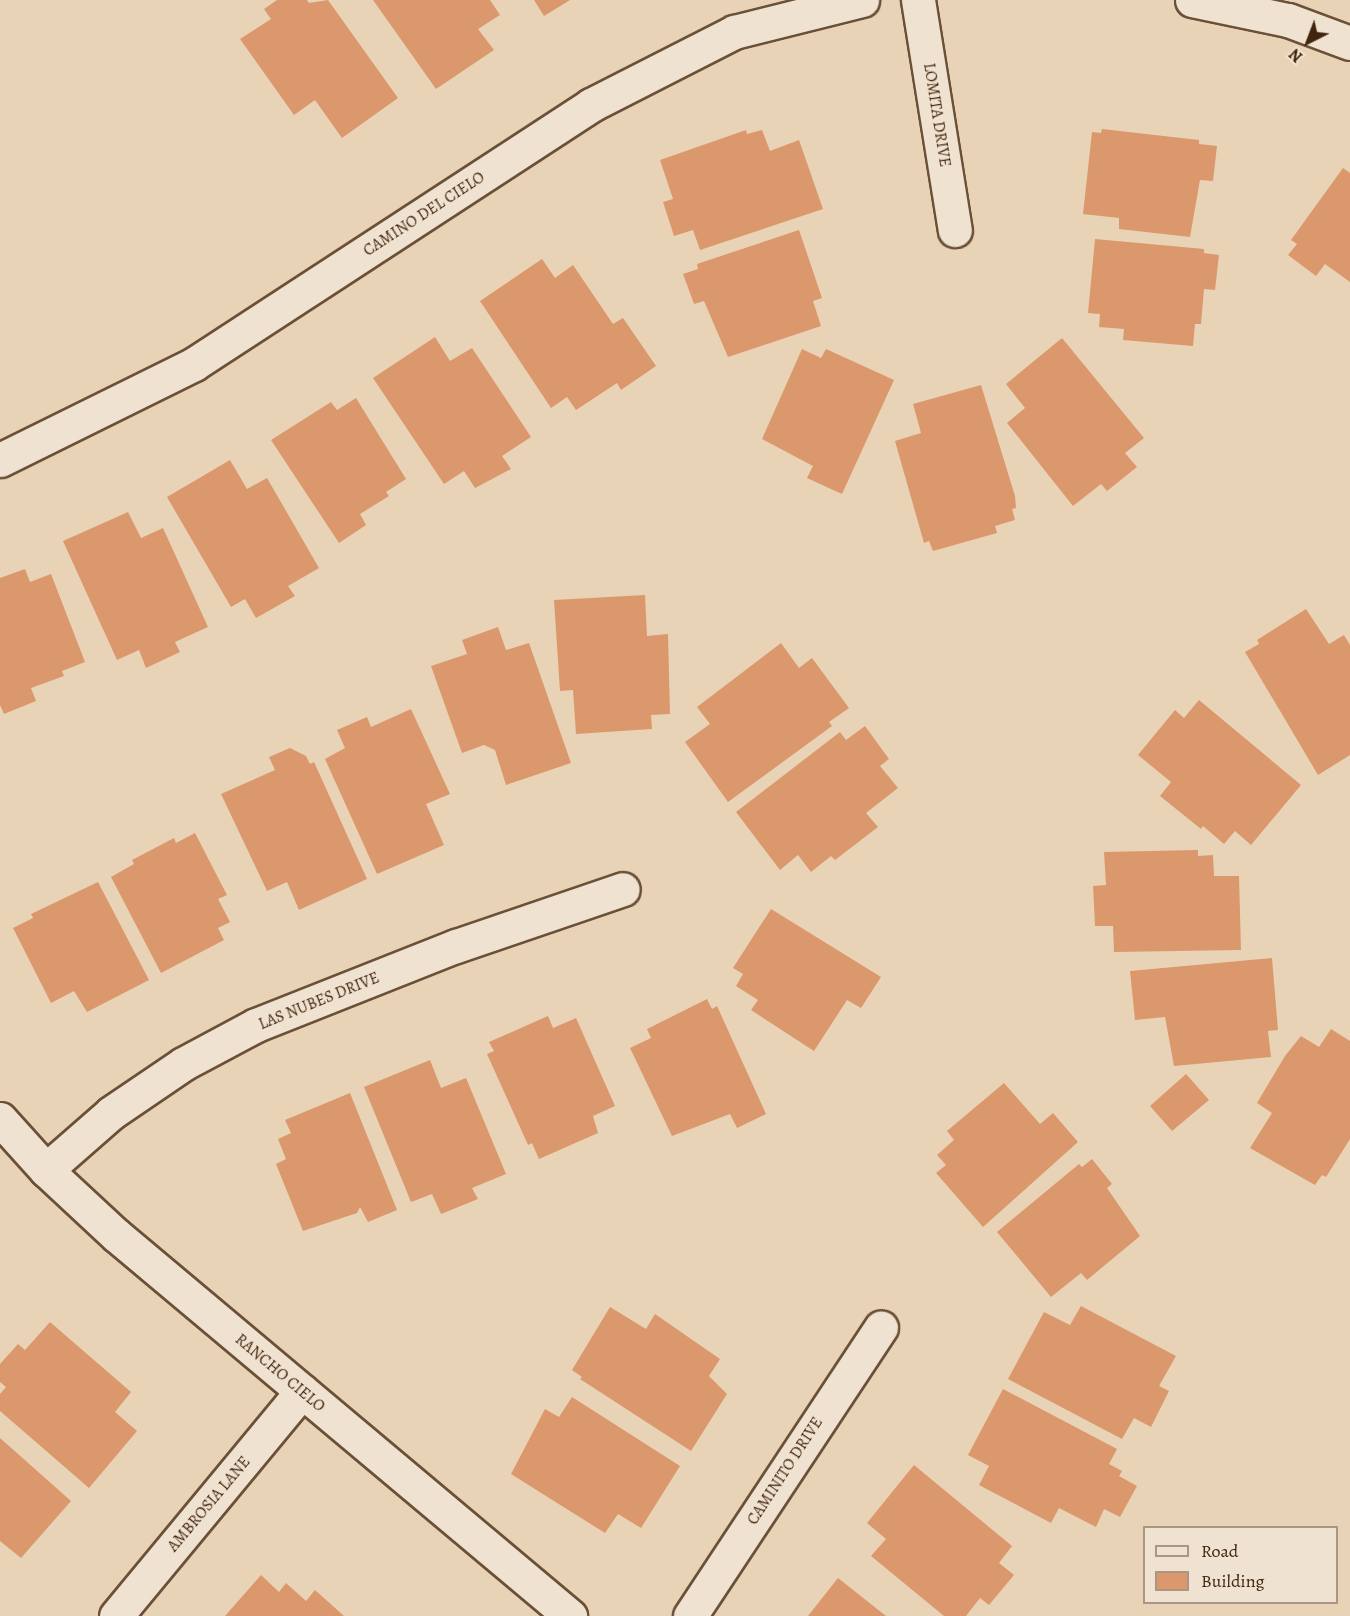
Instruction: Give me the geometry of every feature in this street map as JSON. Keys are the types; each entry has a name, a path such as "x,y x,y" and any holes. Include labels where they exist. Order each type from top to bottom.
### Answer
{"street":[{"name":"CAMINO DEL CIELO","path":"0,460 194,364 591,105 734,32 862,0"},
{"name":"LOMITA DRIVE","path":"918,0 955,230"},
{"path":"1192,0 1288,20 1350,43"},
{"name":"LAS NUBES DRIVE","path":"46,1170 120,1107 183,1064 256,1026 456,946 623,889"},
{"name":"RANCHO CIELO","path":"0,1119 46,1170 116,1235 570,1616"},
{"name":"CAMINITO DRIVE","path":"690,1616 881,1327"},
{"name":"AMBROSIA LANE","path":"116,1616 302,1391"}],"building":[{"path":"277,0 307,0 309,3 328,0 398,98 342,138 315,100 294,115 240,39 271,19 264,9"},
{"path":"373,0 490,0 500,15 478,29 494,50 436,89"},
{"path":"534,0 570,0 544,16"},
{"path":"1102,129 1199,140 1199,144 1217,146 1213,181 1200,180 1190,237 1119,229 1119,218 1083,214 1092,132 1101,133"},
{"path":"746,130 747,134 762,130 770,151 799,140 823,209 700,250 693,230 674,236 663,202 673,199 660,160"},
{"path":"1343,168 1350,173 1350,282 1325,264 1316,276 1288,255 1297,244 1291,240"},
{"path":"799,230 822,298 813,301 821,326 728,357 704,301 694,304 683,274 698,269 697,264"},
{"path":"1095,239 1204,249 1204,253 1219,255 1215,290 1204,289 1201,324 1195,324 1193,346 1123,340 1124,329 1099,327 1100,314 1088,313"},
{"path":"542,259 555,278 573,265 613,324 623,318 656,366 621,390 617,383 576,410 567,397 551,408 480,301"},
{"path":"435,337 450,361 472,348 531,437 502,456 511,469 475,488 464,471 444,484 373,378"},
{"path":"1062,338 1144,438 1125,453 1137,467 1107,491 1101,484 1073,506 1007,423 1025,408 1006,384"},
{"path":"802,349 821,358 826,349 894,380 842,494 807,478 813,466 762,439"},
{"path":"981,385 1015,496 1016,508 1012,509 1015,520 995,526 997,533 933,551 929,541 924,543 895,441 921,433 913,404"},
{"path":"356,398 406,479 386,492 389,496 360,514 366,525 339,543 271,440 331,402 337,410"},
{"path":"230,460 247,489 267,478 319,568 288,586 295,596 256,618 245,599 231,607 167,497"},
{"path":"128,512 141,538 163,528 208,627 175,642 180,652 146,668 139,650 117,660 63,541"},
{"path":"25,569 30,582 51,574 85,662 62,671 64,676 31,688 36,701 4,714 0,705 0,578"},
{"path":"645,595 647,636 668,634 670,714 651,715 652,729 576,734 573,690 560,691 554,600"},
{"path":"1306,609 1329,644 1344,635 1350,645 1350,755 1318,775 1245,652 1259,644 1257,640"},
{"path":"498,627 506,650 529,643 571,763 506,785 495,750 484,745 462,753 431,666 467,654 462,640"},
{"path":"781,643 799,668 812,658 849,708 829,722 832,726 728,802 685,742 710,724 697,707"},
{"path":"1199,700 1301,785 1251,845 1235,831 1224,844 1203,826 1201,829 1160,796 1171,782 1138,755 1175,710 1184,718"},
{"path":"411,709 450,794 426,804 444,845 377,874 325,759 345,748 337,730 367,717 371,727"},
{"path":"865,726 889,759 880,766 898,788 866,813 878,827 835,860 831,856 811,872 798,855 780,870 736,812 840,732 846,740"},
{"path":"290,748 306,756 310,764 314,762 367,879 299,910 287,882 267,891 221,794 275,770 269,757"},
{"path":"195,833 227,895 218,899 230,922 218,928 224,940 161,973 111,877 134,864 132,860 174,838 176,843"},
{"path":"1198,850 1198,856 1213,855 1214,876 1239,876 1241,950 1114,952 1113,926 1095,926 1093,886 1106,885 1104,852"},
{"path":"98,882 149,980 87,1012 74,991 51,1003 13,928 33,918 31,914"},
{"path":"771,909 881,977 861,1008 847,1000 814,1051 751,1010 758,1000 736,986 743,974 733,968"},
{"path":"1272,958 1278,1030 1268,1031 1271,1057 1174,1066 1165,1017 1135,1020 1130,971"},
{"path":"707,999 712,1009 717,1006 766,1114 737,1128 730,1114 672,1136 630,1048 651,1038 647,1029"},
{"path":"548,1016 553,1028 576,1018 615,1106 593,1116 598,1133 539,1159 532,1143 528,1145 487,1054 494,1051 489,1042"},
{"path":"1331,1029 1350,1041 1350,1139 1326,1177 1322,1175 1315,1185 1250,1148 1272,1113 1257,1103 1285,1056 1301,1036 1319,1047"},
{"path":"430,1060 441,1088 466,1078 506,1174 472,1188 478,1199 441,1214 432,1194 411,1202 364,1087"},
{"path":"1186,1074 1209,1100 1172,1131 1150,1106"},
{"path":"1004,1083 1040,1124 1053,1113 1078,1142 983,1227 936,1173 946,1165 937,1155 954,1140 947,1131"},
{"path":"350,1093 397,1210 368,1222 360,1207 357,1213 303,1231 276,1164 286,1159 278,1139 291,1133 285,1120"},
{"path":"1092,1159 1112,1184 1107,1188 1140,1236 1087,1280 1081,1273 1051,1297 997,1232 1079,1164 1082,1167"},
{"path":"1081,1306 1176,1356 1159,1386 1169,1391 1151,1427 1134,1418 1122,1439 1008,1379 1044,1312 1070,1325"},
{"path":"610,1307 646,1329 655,1314 720,1359 709,1376 727,1394 691,1451 580,1379 582,1377 572,1370"},
{"path":"50,1322 131,1392 115,1412 137,1431 89,1488 0,1411 0,1394 6,1387 0,1382 0,1364 18,1344 25,1350"},
{"path":"1003,1389 1117,1449 1109,1464 1122,1471 1119,1476 1137,1486 1120,1517 1104,1509 1096,1527 1059,1508 1051,1523 979,1485 989,1466 968,1455"},
{"path":"572,1397 680,1466 641,1528 618,1514 605,1533 511,1474 545,1409 559,1417"},
{"path":"0,1438 71,1501 21,1558 0,1541"},
{"path":"914,1465 1012,1546 999,1563 1014,1575 989,1605 980,1598 966,1616 944,1616 871,1556 886,1539 867,1523"},
{"path":"261,1575 279,1592 286,1583 306,1601 315,1590 344,1616 225,1616"},
{"path":"838,1578 886,1616 808,1616"}]}
